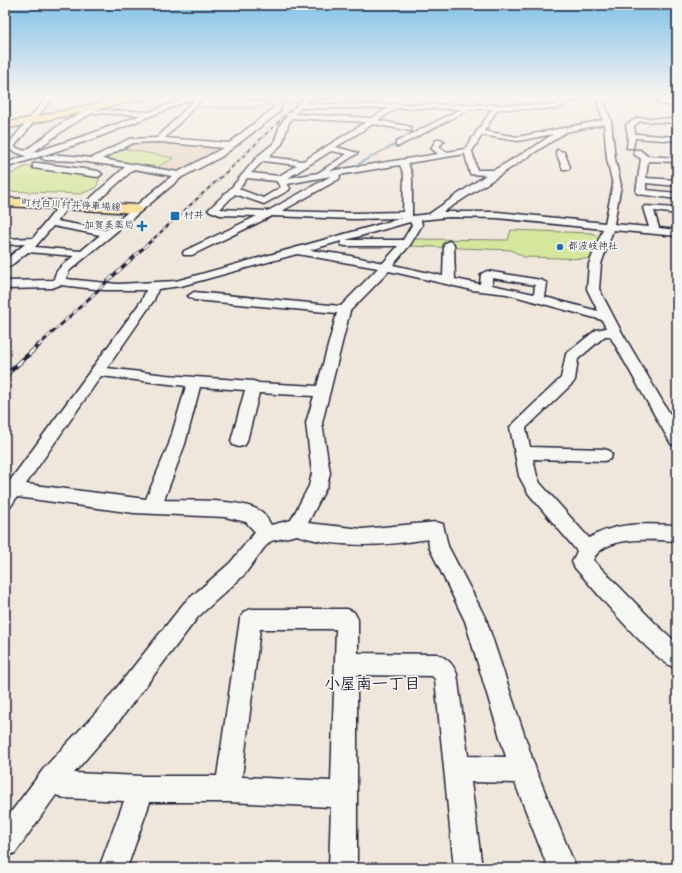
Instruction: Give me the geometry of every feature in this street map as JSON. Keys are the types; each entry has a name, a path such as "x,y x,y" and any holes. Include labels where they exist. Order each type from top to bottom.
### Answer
{"main road":[{"name":"町村白川村井停車場線","path":"5,202 137,209"}],"street":[{"path":"17,137 7,150 30,156 49,158 69,157 93,160 179,175"},
{"path":"30,156 52,137"},
{"path":"5,166 30,156 91,137"},
{"path":"98,137 132,141 158,140 231,146"},
{"path":"158,140 161,137"},
{"path":"60,282 60,276 65,269 179,175 206,163 243,137"},
{"path":"280,137 278,144 245,174 234,190 213,210 220,212 269,214 497,216 677,233"},
{"path":"234,190 264,201 300,166 345,137"},
{"path":"399,144 413,137"},
{"path":"478,137 468,152 473,172 496,173"},
{"path":"504,137 518,139 528,137"},
{"path":"433,215 514,161 537,149 555,137"},
{"path":"609,137 611,159 617,185 609,226 595,264 593,289 614,331 675,433"},
{"path":"630,146 632,137"},
{"path":"643,137 677,139"},
{"path":"93,160 132,141"},
{"path":"440,141 435,148 446,155"},
{"path":"630,146 646,147"},
{"path":"630,146 645,158 677,160"},
{"path":"315,177 354,153 328,148"},
{"path":"245,174 282,184 315,177 468,152"},
{"path":"560,152 566,168"},
{"path":"49,158 47,162 36,166 98,174"},
{"path":"645,158 641,192 677,196"},
{"path":"259,161 300,166"},
{"path":"297,527 318,486 321,473 314,423 344,310 386,267 406,243 417,225 408,175 404,163"},
{"path":"87,206 132,166"},
{"path":"188,253 269,214 339,175"},
{"path":"643,180 677,183"},
{"path":"5,265 36,241 64,205"},
{"path":"655,231 648,208 677,211"},
{"path":"5,284 52,284 60,282 104,286 153,287 190,281 334,241 415,216"},
{"path":"50,223 67,224 88,231 108,233"},
{"path":"5,242 36,241"},
{"path":"334,241 345,243 406,243"},
{"path":"449,244 449,280"},
{"path":"25,249 83,254"},
{"path":"297,251 386,267 486,288 508,290 607,317"},
{"path":"7,493 148,300 153,287"},
{"path":"194,296 344,310"},
{"path":"588,550 534,488 528,476 518,427 568,380 571,357 601,333 614,331"},
{"path":"97,371 194,382 254,386 253,388 323,391"},
{"path":"152,507 177,444 194,382"},
{"path":"239,441 253,388"},
{"path":"523,453 604,455"},
{"path":"7,493 152,507 222,508 251,515 260,522 266,534"},
{"path":"5,842 54,776 111,713 192,610 237,569 257,542 266,534 297,527 312,532 362,537 436,530 439,547 475,619 523,770 562,868"},
{"path":"677,533 634,532 615,535 594,544 588,550 582,562 643,627 677,658"},
{"path":"228,789 251,619 347,619 345,664 343,868"},
{"path":"345,664 437,665 446,674 468,868"},
{"path":"457,769 523,770"},
{"path":"54,776 64,785 141,789 228,789 344,795"},
{"path":"113,868 141,789"}],"shaded area":[{"path":"154,140 227,147 178,174 96,159 133,142"}],"green space":[{"path":"120,148 174,158 156,168 100,158"},
{"path":"27,166 100,177 96,188 81,194 5,191 5,177"},
{"path":"511,230 591,233 598,236 600,239 591,259 524,257 511,250 410,246 414,239 508,240"}],"waterway":[{"path":"349,169 399,142"}],"railway":[{"path":"151,241 263,137"},
{"path":"38,346 152,240"},
{"path":"5,376 39,345"}],"place":[{"name":"村井","path":"175,216"},
{"name":"加賀美薬局","path":"142,226"},
{"name":"都波岐神社","path":"560,247"}],"district":[{"name":"小屋南一丁目","path":"372,685"}]}
